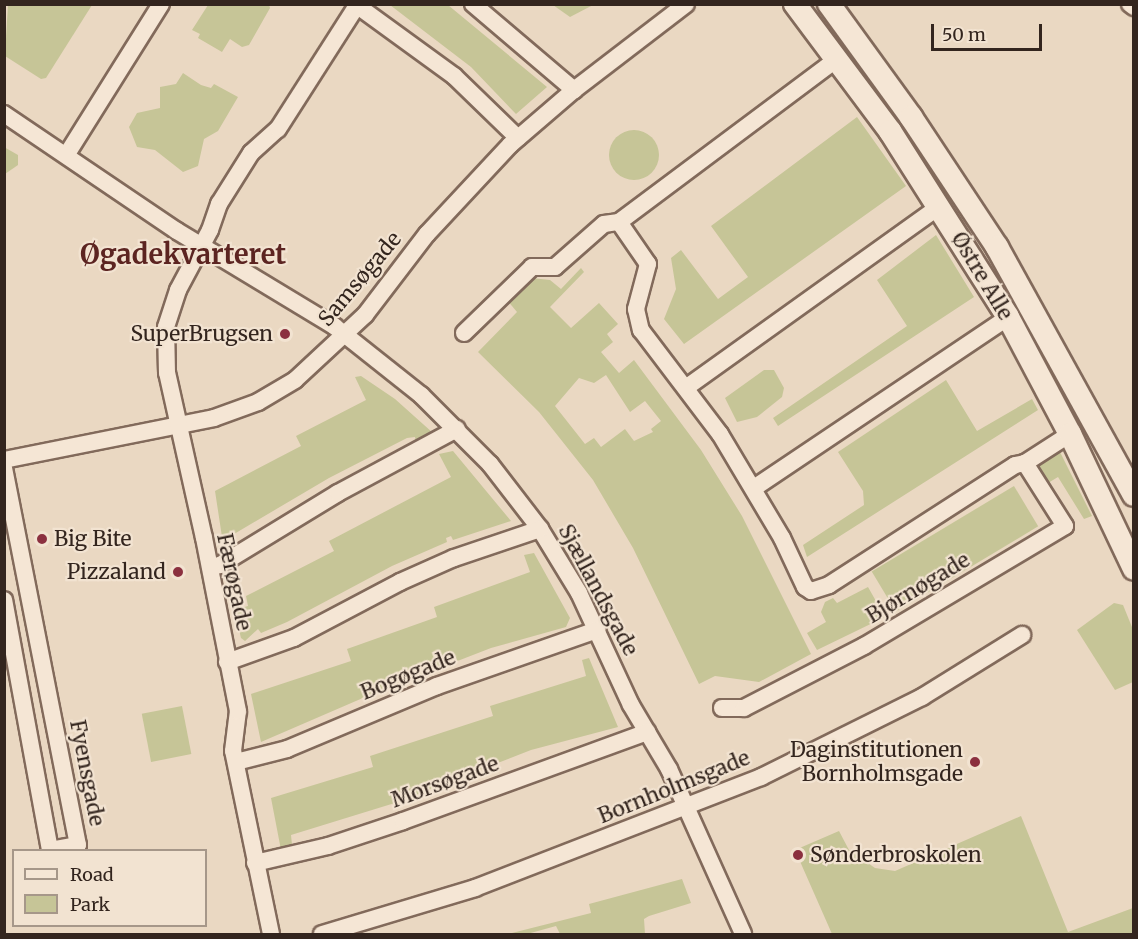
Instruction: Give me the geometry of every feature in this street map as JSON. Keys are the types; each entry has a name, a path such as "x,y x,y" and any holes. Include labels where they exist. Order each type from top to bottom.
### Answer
{"street":[{"path":"67,154 161,4"},
{"path":"473,4 573,90"},
{"name":"Samsøgade","path":"4,460 214,418 258,402 311,369 344,336 433,227 518,138 573,90 686,4"},
{"name":"Østre Alle","path":"795,4 837,59 940,206 1008,317 1132,557"},
{"name":"Østre Alle","path":"829,4 911,117 997,247 1134,495"},
{"path":"356,5 454,76 518,138"},
{"name":"Færøgade","path":"271,934 255,863 233,742 238,711 210,567 167,374 166,327 178,290 202,245 219,204 251,153 278,129 356,5"},
{"path":"464,333 532,267 555,267 604,224 619,222 837,59"},
{"name":"Sjællandsgade","path":"4,114 67,154 120,193 344,336 414,389 457,429 540,529 597,630 647,732 661,753 743,934"},
{"name":"Sjællandsgade","path":"4,126 62,164 120,193"},
{"path":"687,387 940,206"},
{"path":"619,222 648,264 636,309 641,330 687,387 754,488 805,587 819,590 1015,465 1025,463 1070,434"},
{"path":"754,488 1008,317"},
{"path":"1029,358 1072,412 1134,531"},
{"path":"210,567 220,565 312,508 457,429"},
{"name":"Bjørnøgade","path":"722,708 744,708 864,646 1065,526 1025,463"},
{"name":"Fyensgade","path":"4,468 78,845 56,849"},
{"path":"227,662 294,638 400,582 454,558 540,529"},
{"name":"Fyensgade","path":"4,600 50,849"},
{"name":"Bogøgade","path":"236,762 287,749 427,690 597,630"},
{"name":"Bornholmsgade","path":"322,934 474,888 685,807 852,734 922,697 1022,635"},
{"name":"Morsøgade","path":"255,863 296,854 403,821 647,732"}],"green space":[{"path":"8,4 92,5 46,78 41,79 5,56"},
{"path":"208,5 269,5 270,8 249,45 242,47 230,39 222,52 198,38 200,34 192,30"},
{"path":"390,5 448,5 547,87 516,114 471,67"},
{"path":"553,5 593,5 570,17"},
{"path":"183,73 201,85 211,88 214,84 238,97 218,131 204,139 198,166 183,172 155,150 137,147 129,127 137,113 160,108 160,87 176,84"},
{"path":"857,117 906,186 684,344 664,319 676,289 671,258 681,250 718,299 748,277 711,226"},
{"path":"629,130 639,130 652,137 659,150 659,160 652,173 639,180 629,180 620,176 613,169 609,160 609,150 613,141 620,134"},
{"path":"4,147 18,155 18,165 5,174"},
{"path":"936,235 974,297 778,426 773,418 907,326 877,280"},
{"path":"581,268 584,272 550,307 571,328 599,303 618,324 607,334 613,342 601,352 619,373 634,360 701,450 742,516 811,654 759,682 715,676 699,684 633,548 593,480 539,412 478,352 517,312 507,300 531,278 550,280 561,289","holes":["606,375 630,412 645,401 661,421 651,429 653,432 634,441 625,429 601,447 594,438 585,444 555,406 579,378 594,383"]},
{"path":"764,370 774,370 784,388 782,397 757,417 737,422 725,398"},
{"path":"361,376 395,399 433,433 416,445 415,437 407,438 329,478 229,537 224,550 215,491 301,446 296,436 366,400 355,377"},
{"path":"946,380 977,431 1032,399 1038,410 807,557 803,545 864,505 863,491 838,452"},
{"path":"1059,450 1092,516 1084,519 1058,477 1048,483 1037,464"},
{"path":"453,451 511,521 453,540 451,536 446,538 447,542 392,566 287,622 261,633 258,629 245,641 241,638 234,610 248,606 246,596 334,551 329,541 451,477 439,454"},
{"path":"1014,486 1038,526 896,612 872,571"},
{"path":"534,553 570,618 566,627 491,648 393,686 391,681 385,684 386,688 261,742 251,694 351,661 347,649 437,617 434,607 530,572 524,555"},
{"path":"868,587 885,617 817,650 807,633 826,622 821,612 825,602 833,598 837,603"},
{"path":"1114,603 1123,605 1134,632 1133,682 1115,690 1077,630"},
{"path":"589,658 618,727 531,750 398,802 291,835 292,845 281,850 271,798 373,767 370,756 493,716 490,706 586,676 582,660"},
{"path":"182,706 191,754 151,762 142,714"},
{"name":"Sønderbroskolen","path":"1021,816 1068,932 1133,908 1133,934 832,934 795,850 839,831 849,850 875,868 895,871"},
{"path":"682,879 691,903 644,919 645,934 560,934 556,926 527,934 508,934 591,913 589,904"}],"place":[{"name":"SuperBrugsen","path":"285,334"},
{"name":"Big Bite","path":"42,539"},
{"name":"Pizzaland","path":"178,572"},
{"name":"Daginstitutionen Bornholmsgade","path":"975,762"},
{"name":"Sønderbroskolen","path":"798,855"}],"district":[{"name":"Øgadekvarteret","path":"183,255"}]}
